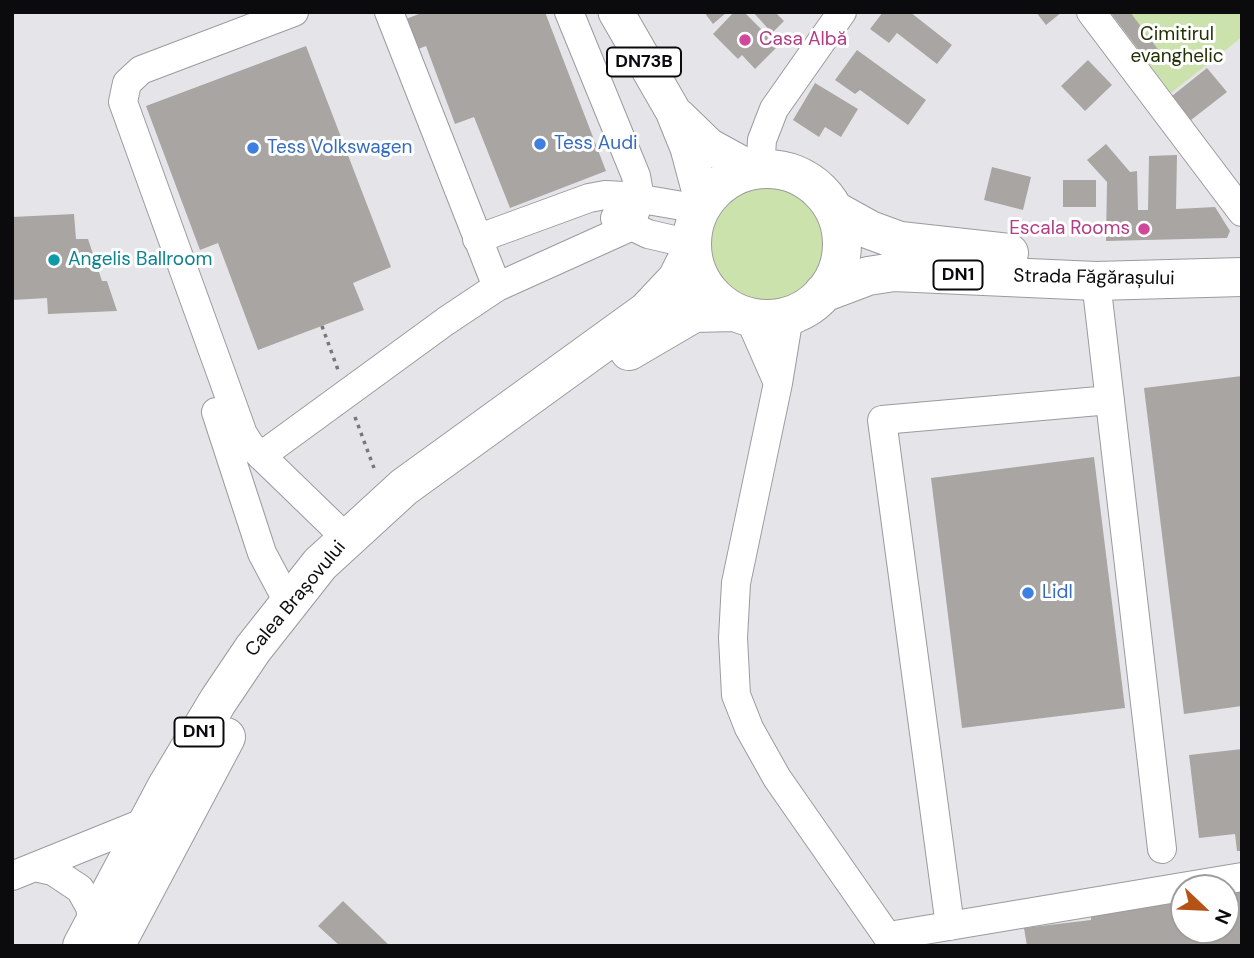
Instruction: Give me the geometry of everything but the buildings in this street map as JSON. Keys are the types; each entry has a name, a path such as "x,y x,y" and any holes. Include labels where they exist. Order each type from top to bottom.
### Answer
{"highway":[{"name":"Strada Făgărașului","path":"756,169 798,175 818,189 834,210 842,239 835,274 823,293 813,303 789,316"},
{"name":"DN1","path":"697,227 729,178 756,169"},
{"name":"Strada Făgărașului","path":"834,210 870,230 900,241 993,252 1095,257 1242,253"},
{"path":"697,227 696,269 705,287 718,302 742,315"},
{"name":"Calea Brașovului","path":"107,938 148,821 218,701 288,602 346,538 404,487 648,311 677,279 697,227"},
{"name":"Strada Făgărașului","path":"823,293 869,276 894,272 1096,281 1242,277"},
{"name":"Calea Brașovului","path":"107,938 261,681 319,602 360,558 451,476 566,392 694,313 742,315"},
{"name":"DN1","path":"742,315 789,316"}],"main road":[{"name":"DN73B","path":"617,12 673,111 688,148 697,227"},
{"name":"DN73B","path":"673,111 709,146 756,169"}],"street":[{"path":"294,12 141,70 133,75 123,92 123,102 243,434 261,456 346,538"},
{"path":"389,12 497,287"},
{"path":"569,12 636,176 640,198 629,227"},
{"path":"756,169 762,140 774,108 842,12"},
{"path":"1091,12 1242,212"},
{"path":"477,239 589,198 605,195 640,198 697,227"},
{"path":"589,198 629,227"},
{"path":"261,456 497,287 629,227 697,227"},
{"path":"150,231 208,387 262,553 288,602"},
{"path":"1096,281 1162,849"},
{"path":"742,315 778,383"},
{"path":"789,316 778,383 736,583 733,638 736,695 749,728 777,778 891,941 950,926 1242,877"},
{"path":"950,926 882,419 1110,400"},
{"path":"23,872 148,821"},
{"path":"23,872 52,872 80,889 107,938"}],"green space":[{"name":"Cimitirul evanghelic","path":"1110,12 1242,12 1242,37 1171,93"},
{"path":"767,186 790,190 809,203 822,222 826,245 822,268 809,287 790,300 767,304 744,300 725,287 712,268 708,245 712,222 725,203 744,190"}],"place":[{"name":"Casa Albă","path":"745,40"},
{"name":"Tess Audi","path":"540,144"},
{"name":"Tess Volkswagen","path":"253,148"},
{"name":"Escala Rooms","path":"1144,229"},
{"name":"Angelis Ballroom","path":"54,260"},
{"name":"Lidl","path":"1028,593"}]}
